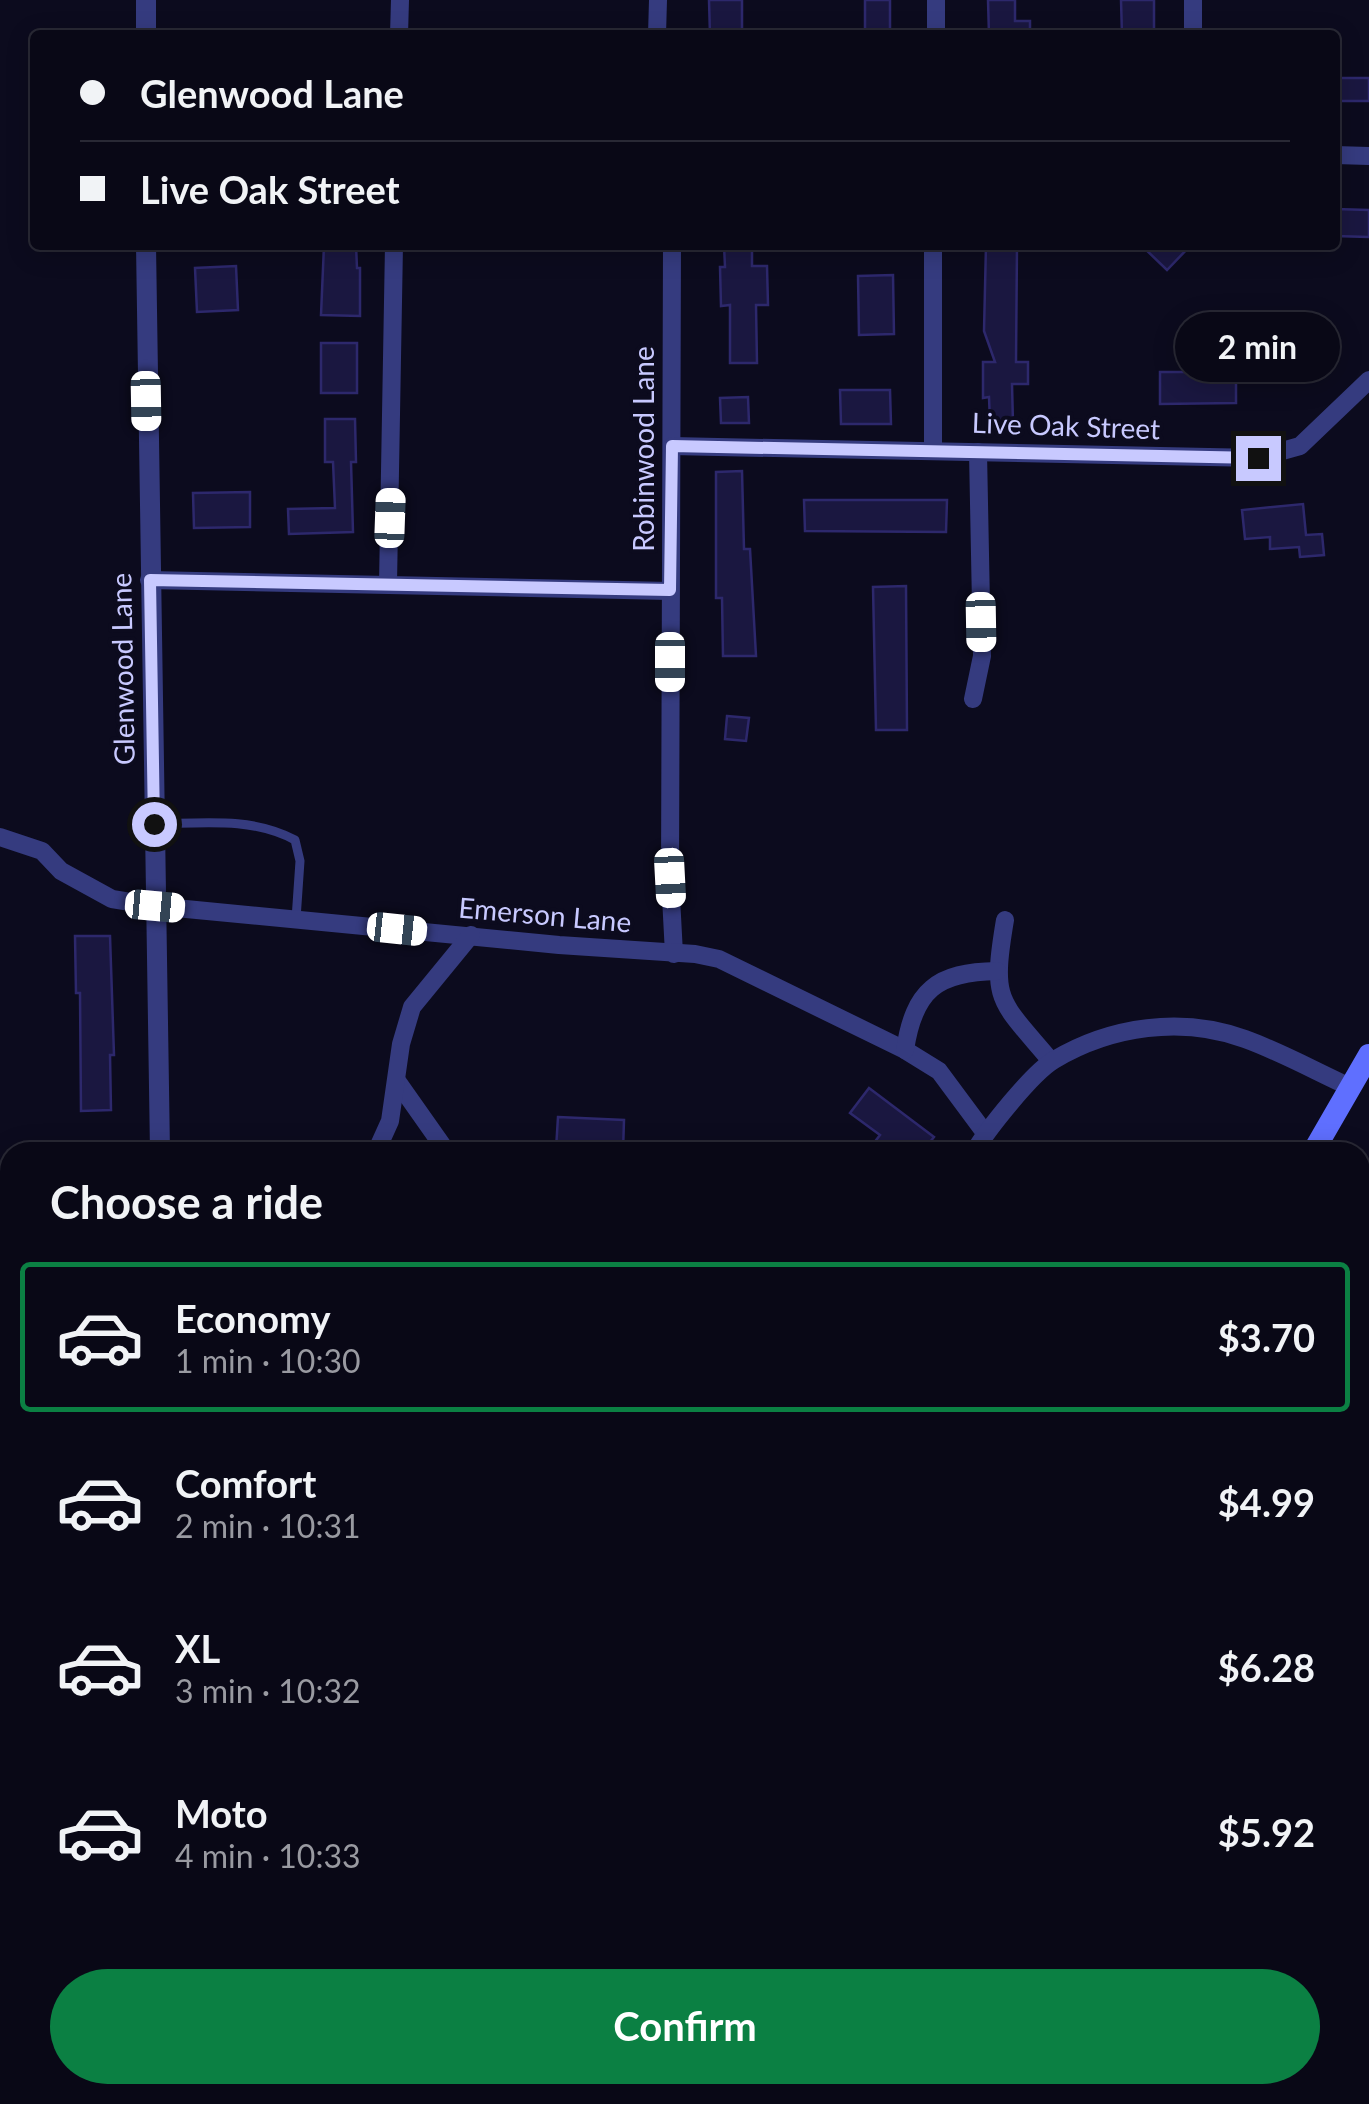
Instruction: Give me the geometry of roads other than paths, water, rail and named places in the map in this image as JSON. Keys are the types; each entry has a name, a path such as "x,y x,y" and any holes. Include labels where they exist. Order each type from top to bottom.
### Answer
{"main road":[{"path":"1319,1142 1369,1055"}],"street":[{"path":"146,0 146,30"},
{"path":"399,30 400,0"},
{"path":"657,30 658,0"},
{"path":"936,0 936,30"},
{"path":"1193,0 1193,30"},
{"path":"1340,155 1369,156"},
{"name":"Glenwood Lane","path":"146,250 160,1142"},
{"path":"388,584 394,250"},
{"name":"Robinwood Lane","path":"672,250 670,878 674,954"},
{"path":"932,450 933,250"},
{"name":"Live Oak Street","path":"672,446 1258,458 1300,446 1369,380"},
{"path":"973,699 982,656 978,452"},
{"path":"150,580 670,590"},
{"name":"Emerson Lane","path":"0,837 42,851 61,871 112,898 155,906 696,954 741,967 905,1050 939,1072 985,1134"},
{"path":"1005,920 996,971 1002,1002 1051,1061"},
{"path":"381,1142 390,1121 401,1044 412,1007 471,935"},
{"path":"905,1050 909,1021 918,1001 935,984 970,972 996,971"},
{"path":"980,1142 1051,1061 1117,1032 1182,1025 1244,1038 1350,1087"},
{"path":"397,1081 441,1142"}],"lane":[{"path":"154,824 246,824 272,827 294,840 300,861 296,919"}]}
